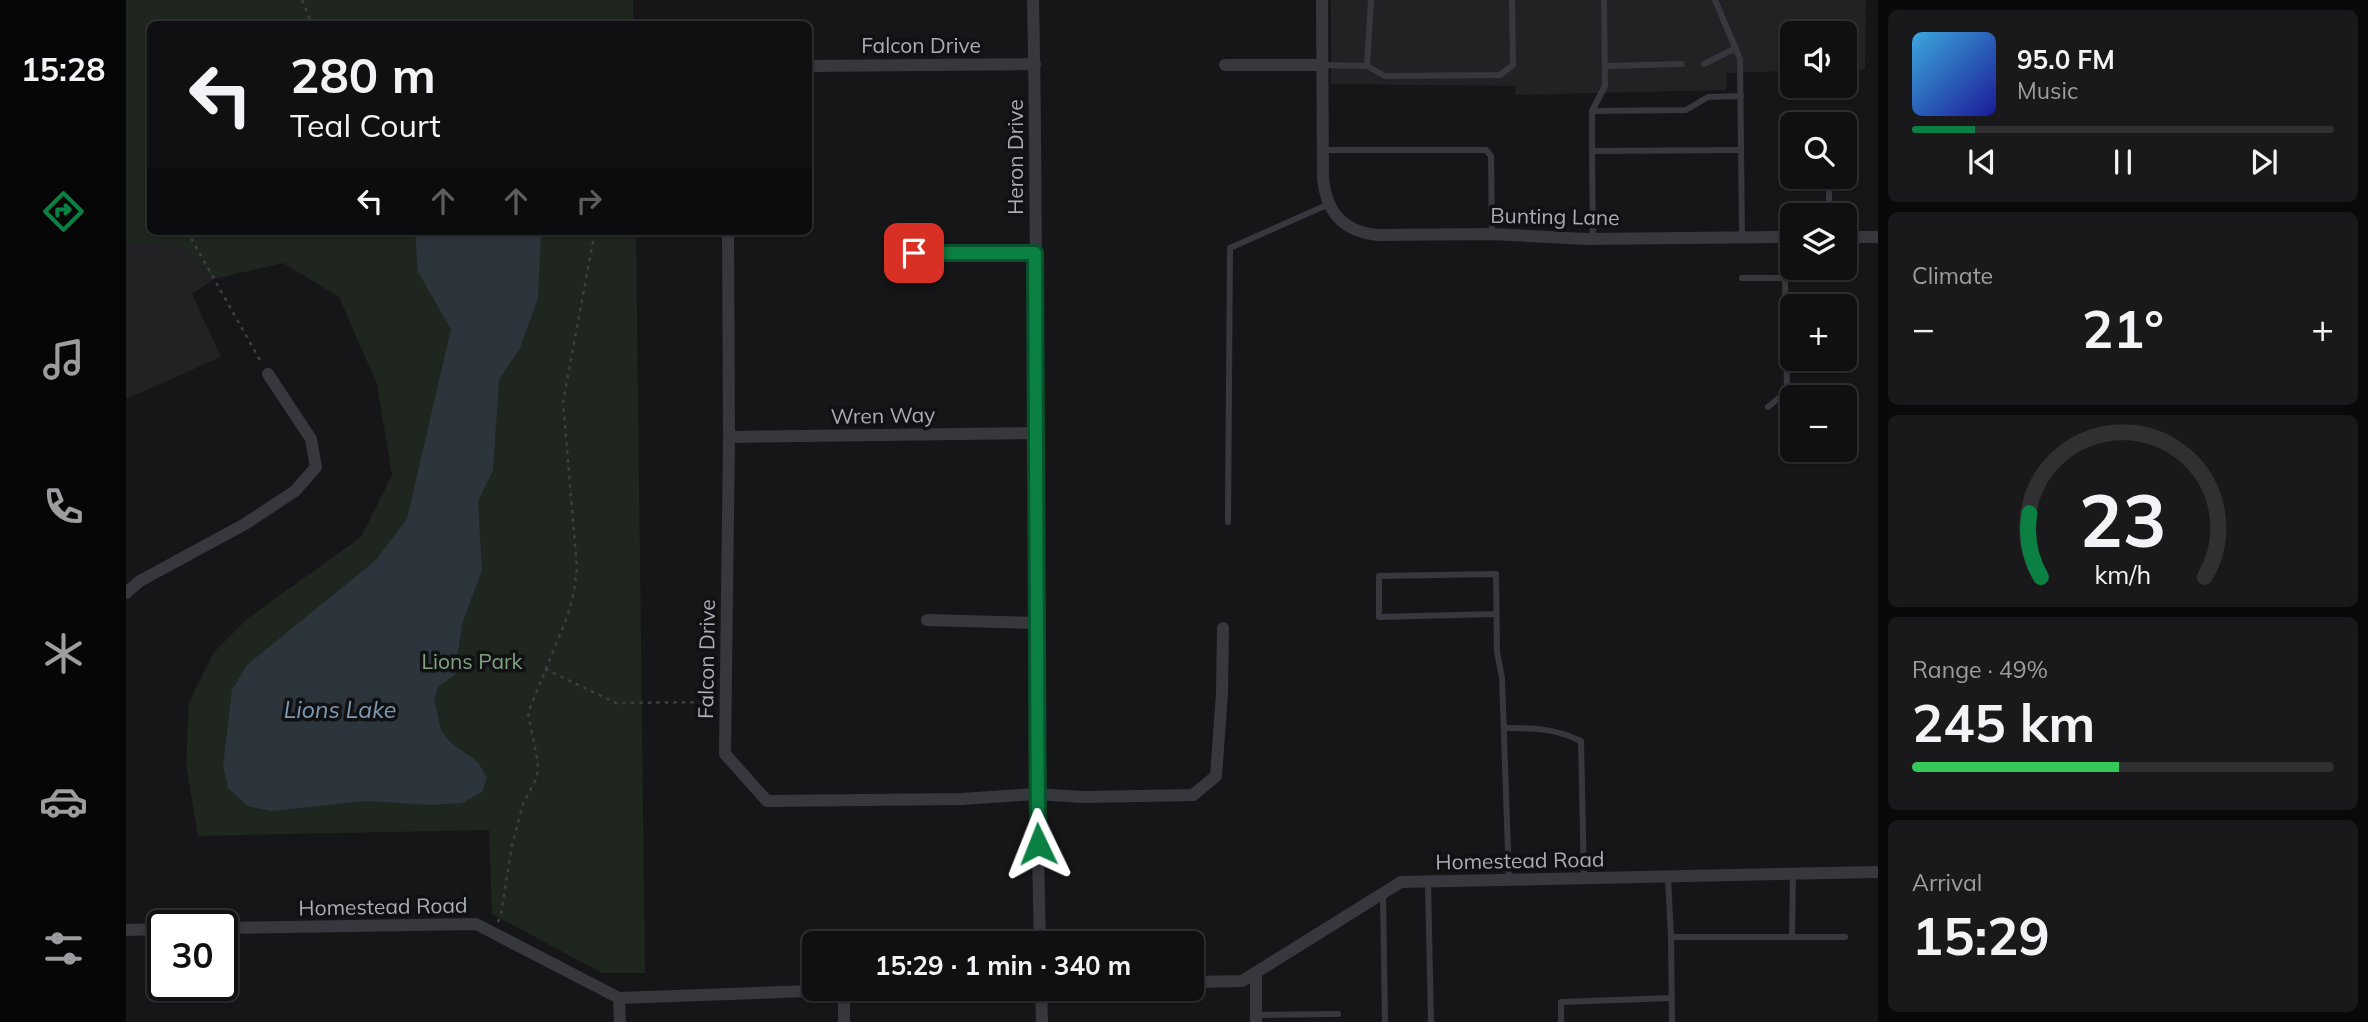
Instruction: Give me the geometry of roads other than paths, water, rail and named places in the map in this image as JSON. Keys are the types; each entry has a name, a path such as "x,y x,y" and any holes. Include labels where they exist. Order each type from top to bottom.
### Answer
{"street":[{"name":"Heron Drive","path":"1033,0 1038,623 1036,794 1040,931"},
{"path":"1322,0 1323,150 1325,192 1329,204"},
{"name":"Falcon Drive","path":"812,66 1035,64"},
{"path":"1225,65 1322,65"},
{"name":"Bunting Lane","path":"1329,204 1342,222 1362,233 1593,238 1780,237"},
{"name":"Falcon Drive","path":"728,235 729,438 725,754 767,801 961,799 1036,794 1083,797 1193,795 1216,776 1223,628"},
{"path":"1857,237 1878,237"},
{"path":"914,253 1035,253"},
{"path":"126,593 140,581 245,524 295,491 316,467 311,439 268,374"},
{"name":"Wren Way","path":"729,438 1037,433"},
{"path":"927,620 1038,623"},
{"name":"Homestead Road","path":"1204,982 1242,981 1256,974 1401,882 1878,872"},
{"name":"Homestead Road","path":"238,928 476,924 619,998 802,991"},
{"path":"126,930 147,929"},
{"path":"1256,974 1256,1019"},
{"path":"619,998 620,1022"},
{"path":"844,1022 845,1001"},
{"path":"1041,1001 1042,1022"}],"lane":[{"path":"1367,66 1371,0"},
{"path":"1322,65 1367,66 1385,76 1500,75 1513,65 1512,0"},
{"path":"1593,238 1592,111 1605,86 1604,0"},
{"path":"1715,0 1740,59 1742,238"},
{"path":"1704,64 1735,48"},
{"path":"1605,66 1682,64"},
{"path":"1592,111 1686,110 1708,97 1741,96"},
{"path":"1323,150 1486,150 1491,156 1492,234"},
{"path":"1592,151 1741,150"},
{"path":"1228,522 1230,248 1329,204"},
{"path":"1742,278 1785,278 1787,391 1768,407"},
{"path":"1496,614 1380,617 1379,576 1496,574 1497,652 1502,678 1510,880"},
{"path":"1504,728 1543,728 1581,741 1584,878"},
{"path":"1792,936 1793,874"},
{"path":"1668,877 1672,1022"},
{"path":"1427,882 1430,1022"},
{"path":"1383,893 1385,1022"},
{"path":"1671,937 1845,937"},
{"path":"1561,1022 1561,1002 1672,998"},
{"path":"1256,1019 1338,1014"}],"water":[{"name":"Lions Lake","path":"415,235 541,235 538,298 520,348 499,380 493,470 478,501 482,570 462,624 455,675 439,686 434,698 441,730 450,742 478,762 487,778 482,792 462,803 432,805 365,801 271,811 248,806 228,788 223,766 232,690 247,665 376,560 407,519 451,329 418,272"}],"park label":[{"name":"Lions Park","path":"472,662"}]}
